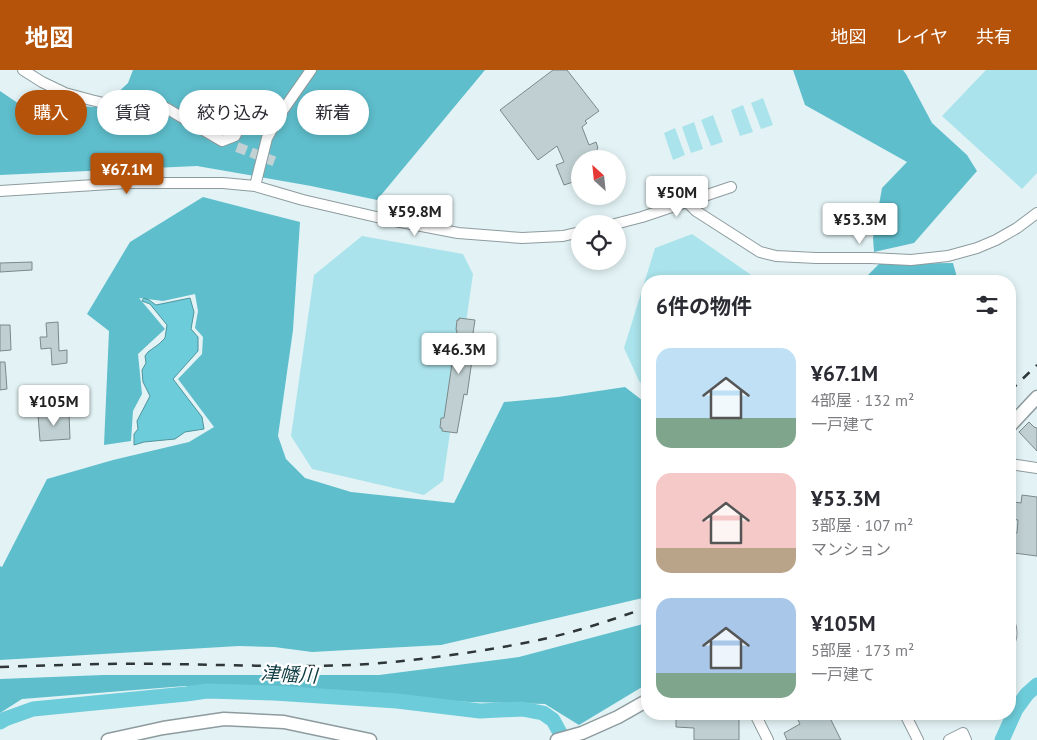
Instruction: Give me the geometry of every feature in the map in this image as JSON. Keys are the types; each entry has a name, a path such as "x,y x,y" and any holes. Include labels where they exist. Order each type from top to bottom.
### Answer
{"main road":[{"path":"1016,420 1037,397"},
{"path":"557,740 582,733 618,717 641,704"},
{"path":"108,740 163,728 224,719 284,722 317,735 370,740"}],"street":[{"path":"23,70 42,82 91,100 108,104 166,108 179,116"},
{"path":"287,104 311,70"},
{"path":"212,135 222,141 235,135"},
{"path":"255,186 269,135"},
{"path":"0,191 126,183 222,183 255,186 302,200 458,233 522,238 571,234"},
{"path":"626,221 731,187"},
{"path":"686,202 696,211 760,252 776,256 816,258 911,260 948,256 977,248 996,240 1037,213"},
{"path":"1016,465 1037,468"},
{"path":"758,720 768,740"},
{"path":"908,720 918,740"},
{"path":"949,740 963,733 966,740"}],"shaded area":[{"path":"133,70 485,70 377,200 311,186 197,166 0,175 0,91 15,101 15,135 87,135 87,106 97,106 97,135 169,135 169,90 121,90 128,83"},
{"path":"793,70 903,70 932,123 967,155 977,171 914,243 874,252 873,238 882,188 907,162 805,105"},
{"path":"986,70 1037,70 1037,173 1022,189 942,116"},
{"path":"763,98 773,125 761,129 751,103"},
{"path":"743,105 753,132 740,136 731,110"},
{"path":"713,115 723,142 711,146 701,120"},
{"path":"694,122 703,149 691,153 682,127"},
{"path":"675,128 685,155 673,160 664,133"},
{"path":"203,197 300,222 293,330 278,436 286,459 305,478 351,492 454,503 504,402 558,397 625,387 641,399 641,598 441,645 312,652 274,647 239,646 0,660 0,566 2,567 47,479 113,460 189,442 214,427 178,379 202,354 203,337 195,328 198,311 195,294 163,301 139,298 165,329 138,354 142,394 133,411 131,441 104,445 109,331 87,314 130,242"},
{"path":"692,234 751,275 647,275 655,248"},
{"path":"362,236 463,254 473,274 443,481 424,495 312,469 291,436 314,275"},
{"path":"953,263 956,275 868,275 879,264"},
{"path":"641,293 641,383 624,348"},
{"path":"144,298 156,305 190,298 194,312 191,329 198,337 198,351 173,379 202,417 204,429 185,432 175,439 144,442 134,445 134,434 138,429 137,421 150,396 143,382 142,370 146,363 145,356 165,338 167,325 150,304 142,301"},
{"path":"641,625 641,688 579,725 545,704 469,702 310,690 185,686 22,699 0,713 0,679 103,675 379,675 519,657"}],"building":[{"path":"553,70 567,70 599,111 585,121 587,123 582,127 589,145 596,142 597,150 571,150 571,183 564,185 556,165 564,162 557,146 538,160 500,110"},
{"path":"32,262 32,270 0,272 0,263"},
{"path":"459,318 475,320 469,360 472,360 467,395 464,394 457,433 442,431 442,428 440,428 441,418 444,418 457,320"},
{"path":"58,322 59,351 67,350 67,363 52,365 51,348 41,349 40,337 47,337 46,323"},
{"path":"0,325 10,325 11,350 0,351"},
{"path":"0,362 5,362 7,389 0,390"},
{"path":"69,413 70,439 40,441 38,415"},
{"path":"1029,422 1037,428 1037,451 1019,432"},
{"path":"1022,495 1037,497 1037,556 1016,553 1018,520 1016,520 1016,502 1021,503"},
{"path":"676,720 739,720 739,740 694,740 694,728 676,727"},
{"path":"798,720 831,720 841,740 787,740 784,733 800,724"}],"waterway":[{"name":"津幡川","path":"1016,709 1027,694 1037,685"},
{"name":"津幡川","path":"0,722 33,709 207,691 274,693 397,701 480,711 522,709 543,713 553,720 564,740"},
{"name":"津幡川","path":"1002,740 1011,720"}],"tunnel":[{"path":"237,147 276,162"}],"railway":[{"path":"1016,385 1037,365"},
{"path":"0,667 127,664 309,666 393,662 466,653 539,640 641,609"}]}
